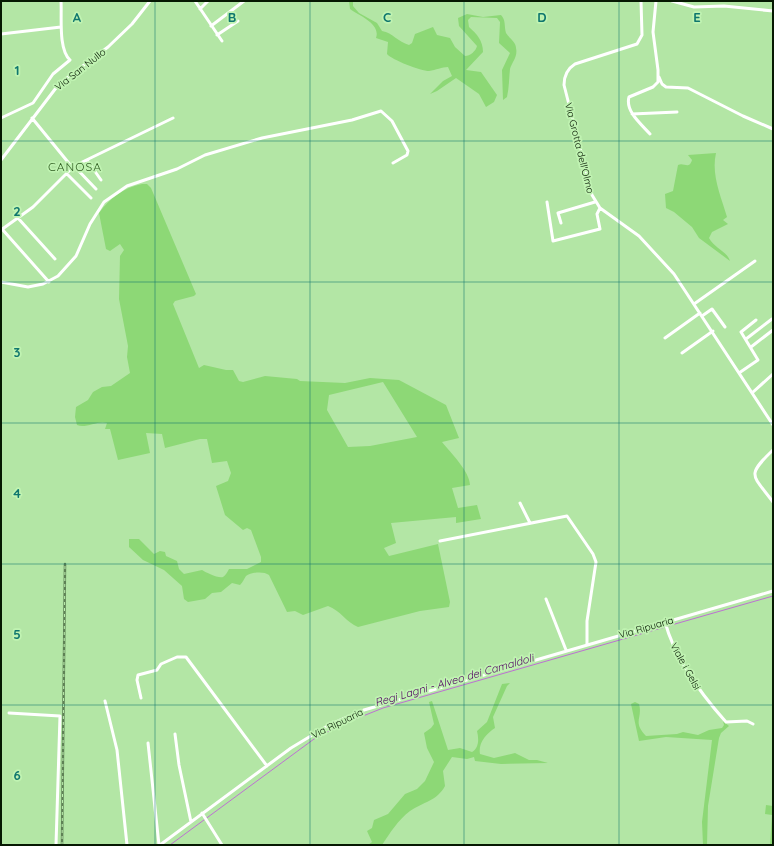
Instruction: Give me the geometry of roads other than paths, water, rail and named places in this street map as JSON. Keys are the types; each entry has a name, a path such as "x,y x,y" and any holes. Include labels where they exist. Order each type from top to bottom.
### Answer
{"street":[{"path":"1,118 33,103 52,74 70,60 67,56 61,26 61,1"},
{"name":"Via San Nullo","path":"1,160 59,84 108,47 132,24 150,1"},
{"path":"195,1 222,41"},
{"path":"200,9 208,1"},
{"path":"211,26 244,1"},
{"name":"Via Grotta dell'Olmo","path":"641,1 642,35 637,44 576,64 568,70 564,80 591,192 595,202 600,208 639,236 674,274 713,331 773,425"},
{"path":"656,1 653,32 659,75 662,84 666,87 688,88 743,116 773,129"},
{"path":"672,1 694,8 724,6 773,10"},
{"path":"218,35 238,21"},
{"path":"1,34 61,26"},
{"path":"650,134 632,114 628,102 629,97 657,84 659,75"},
{"path":"1,282 28,287 49,282 68,267 76,256 90,224 108,199 127,186 182,168 206,155 262,138 352,120 381,111 392,121 408,151 407,155 392,163"},
{"path":"632,114 677,112"},
{"path":"32,118 70,167 74,166 96,189"},
{"path":"49,282 1,229 33,207 74,166 111,150 173,118"},
{"path":"87,160 102,180"},
{"path":"67,174 91,198"},
{"path":"547,202 553,241 600,229 597,214 600,208"},
{"path":"561,223 558,213 595,202"},
{"path":"17,217 55,259"},
{"path":"694,304 755,261"},
{"path":"665,338 701,314 712,309 725,327"},
{"path":"746,339 772,318"},
{"path":"739,373 758,360 741,332 756,320"},
{"path":"751,347 773,330"},
{"path":"682,353 713,331"},
{"path":"752,392 773,374"},
{"path":"773,450 756,466 754,474 756,480 773,502"},
{"path":"520,503 530,523"},
{"path":"440,541 567,516 595,558 596,567 587,621 587,644"},
{"name":"Via Ripuaria","path":"160,845 308,737 364,710 773,591"},
{"path":"546,599 566,650"},
{"name":"Viale i Gelsi","path":"665,622 667,630 691,678 726,722 747,721 753,724"},
{"path":"140,698 137,680 138,675 157,670 161,664 177,657 186,657 267,766"},
{"path":"105,701 117,750 127,845"},
{"path":"9,713 60,716 56,845"},
{"path":"175,734 179,764 191,822"},
{"path":"148,743 160,845"},
{"path":"203,814 222,845"}],"waterway":[{"name":"Regi Lagni - Alveo dei Camaldoli","path":"668,626 773,596"},
{"name":"Regi Lagni - Alveo dei Camaldoli","path":"170,845 314,739 343,724 383,708 665,627"}],"railway":[{"path":"62,845 65,564"}],"district":[{"name":"CANOSA","path":"75,167"}]}
